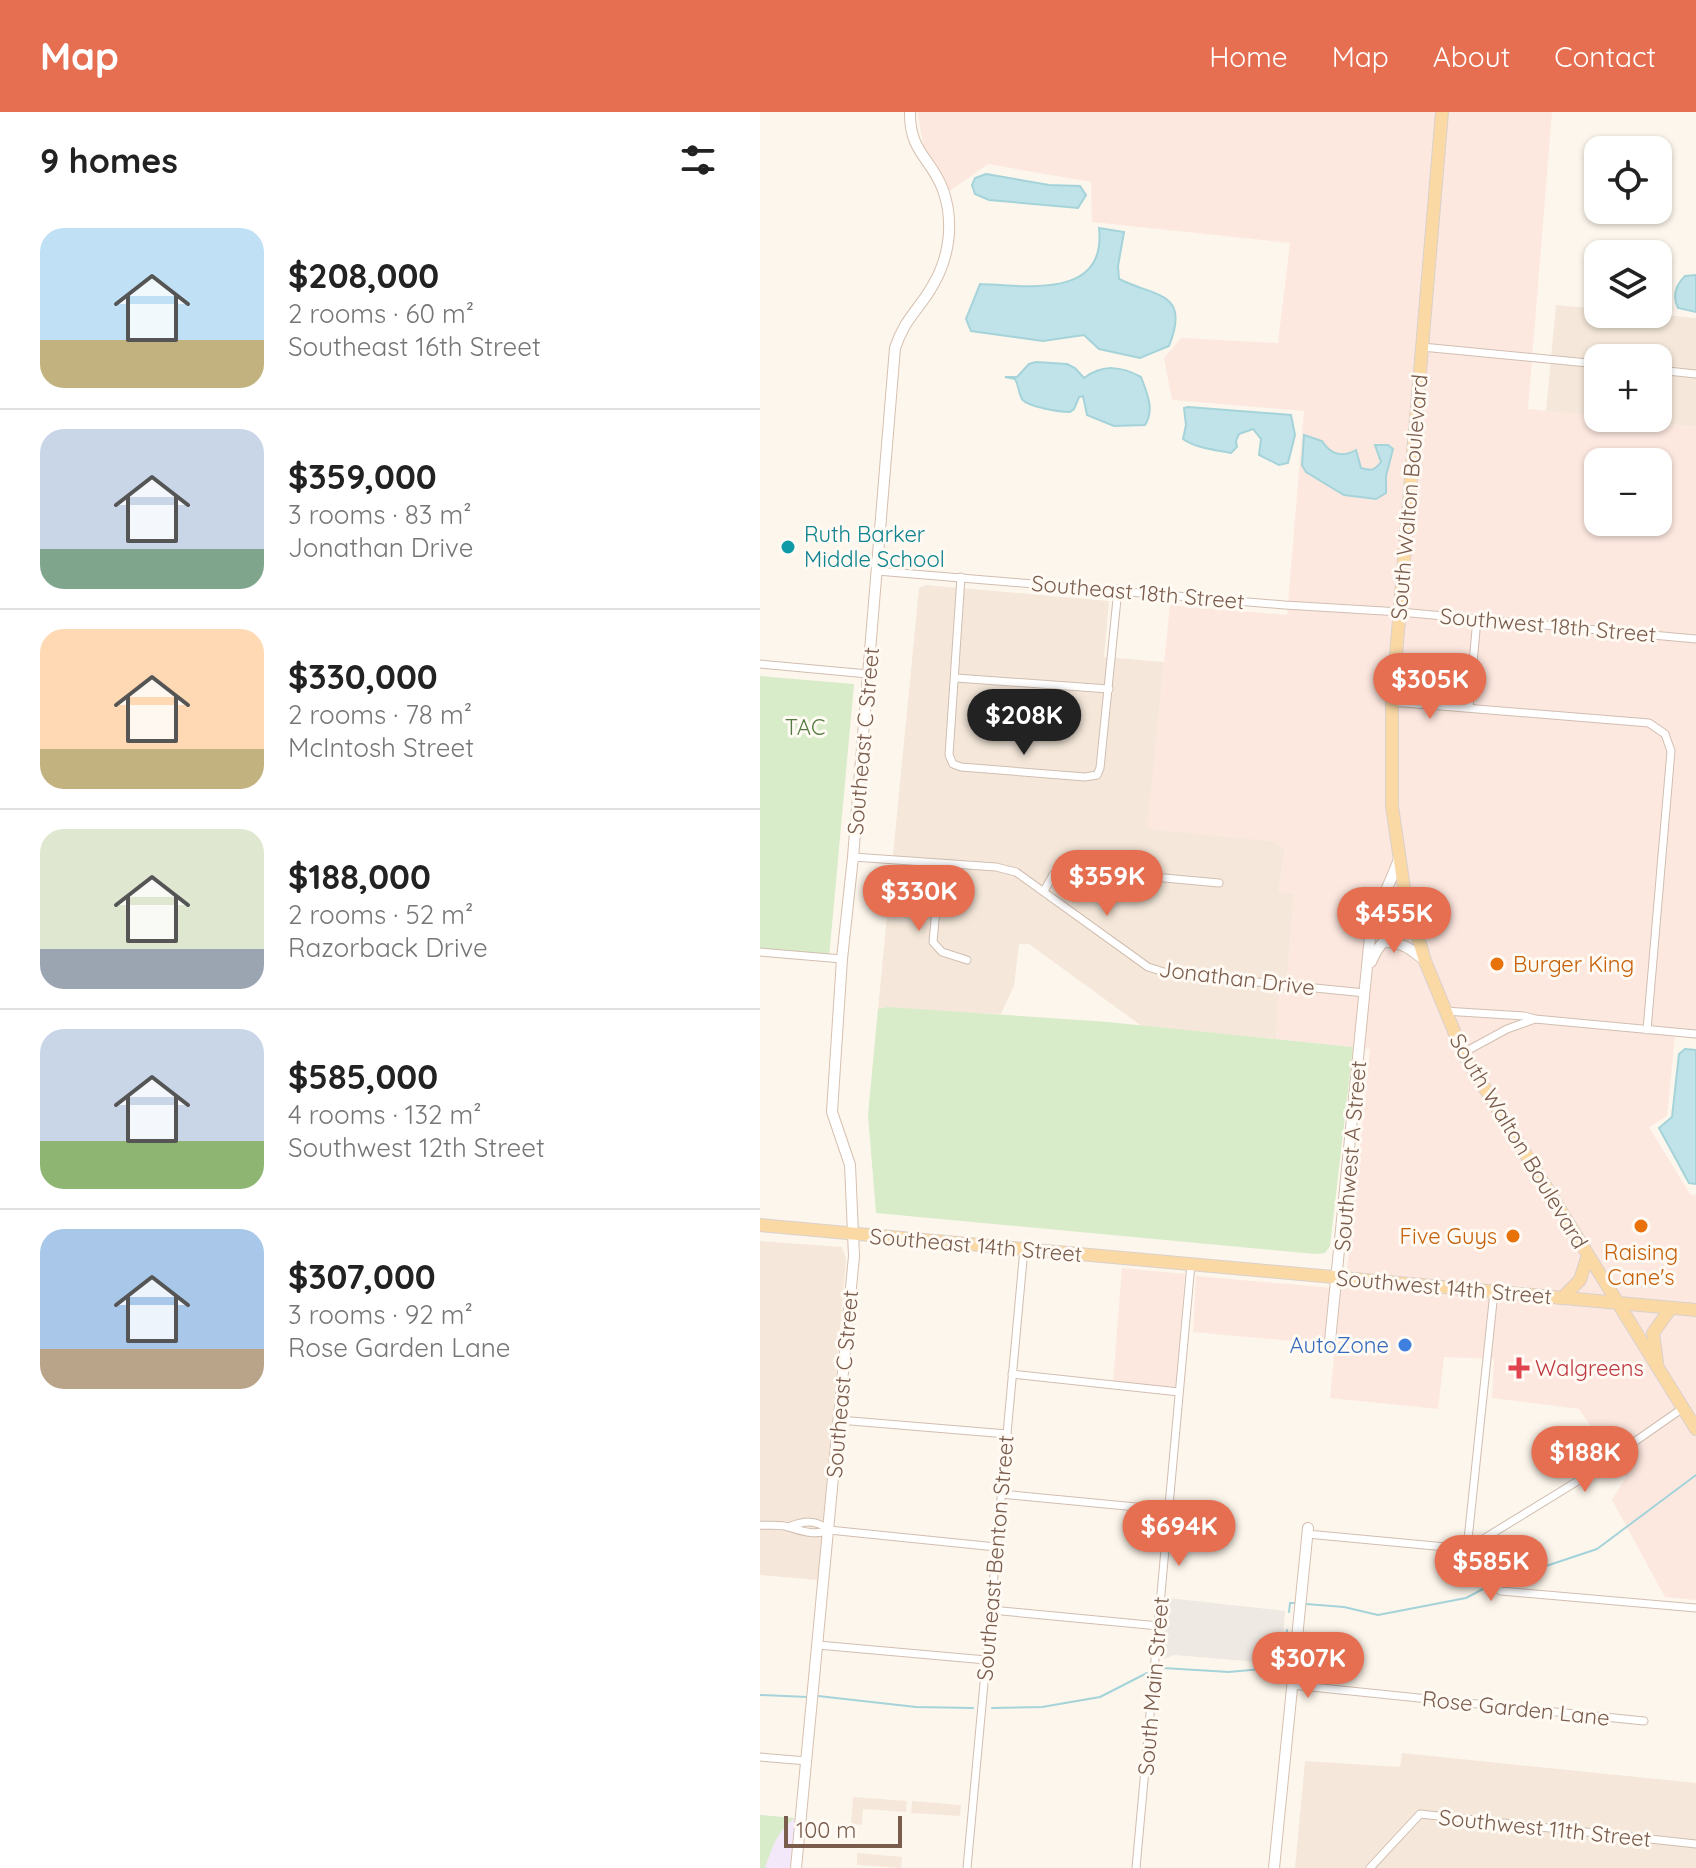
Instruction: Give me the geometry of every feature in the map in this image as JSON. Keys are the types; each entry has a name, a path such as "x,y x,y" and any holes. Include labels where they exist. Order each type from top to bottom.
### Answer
{"main road":[{"name":"South Walton Boulevard","path":"1442,112 1392,702 1390,772 1399,859 1414,930 1463,1053 1696,1429"},
{"name":"Southeast 14th Street","path":"760,1225 1191,1264"},
{"path":"1562,1298 1580,1280 1588,1255"},
{"name":"Southwest 14th Street","path":"1191,1264 1696,1310"},
{"path":"1658,1369 1653,1333 1671,1308"}],"street":[{"name":"Southeast C Street","path":"796,1868 854,1256 850,1165 832,1112 842,959 895,348 903,326 934,284 949,235 950,220 942,187 916,146 910,112"},
{"path":"1422,347 1584,363"},
{"path":"1672,371 1696,374"},
{"name":"Southeast 18th Street","path":"877,571 1400,612"},
{"path":"961,577 949,755 953,764 961,767 1097,775 1118,589"},
{"name":"Southwest 18th Street","path":"1400,612 1696,639"},
{"path":"1469,707 1477,619"},
{"path":"760,664 868,674"},
{"path":"956,678 1109,689"},
{"path":"1392,702 1649,723 1661,729 1668,738 1671,751 1647,1030"},
{"name":"Jonathan Drive","path":"853,857 1016,872 1148,967 1167,973 1365,993"},
{"name":"Southwest A Street","path":"1330,1341 1370,936 1373,921 1399,859"},
{"path":"940,864 933,942 942,952 967,960"},
{"path":"1044,891 1053,875 1066,869 1219,883"},
{"path":"1370,936 1384,922 1411,915"},
{"path":"1382,942 1388,936 1414,930"},
{"path":"1382,942 1396,942 1409,947 1425,961"},
{"name":"Southwest A Street","path":"1367,972 1382,942"},
{"path":"760,952 842,959"},
{"path":"1444,1011 1696,1034"},
{"path":"1463,1053 1497,1034 1535,1019"},
{"name":"Southeast Benton Street","path":"967,1868 1024,1249"},
{"name":"South Main Street","path":"1136,1868 1191,1264"},
{"path":"1494,1292 1467,1549 1492,1587 1501,1591 1696,1608"},
{"path":"1012,1374 1179,1392"},
{"path":"1274,1868 1308,1531 1467,1549 1581,1479 1683,1408"},
{"path":"839,1420 1007,1434"},
{"path":"1001,1494 1168,1510"},
{"path":"760,1525 788,1527 796,1531 820,1533 829,1530 996,1547"},
{"path":"991,1610 1159,1626"},
{"path":"818,1645 986,1660"},
{"name":"Rose Garden Lane","path":"1292,1685 1644,1721"},
{"path":"760,1757 807,1761"},
{"name":"Southwest 11th Street","path":"1370,1868 1420,1814 1696,1844"}],"shaded area":[{"path":"917,112 1552,112 1528,409 1584,415 1584,432 1672,432 1672,424 1696,427 1696,1039 1675,1036 1667,1116 1649,1127 1690,1194 1696,1195 1696,1600 1665,1597 1612,1500 1626,1477 1579,1409 1492,1398 1494,1359 1444,1357 1438,1409 1330,1398 1335,1345 1193,1332 1196,1276 1345,1289 1370,1049 1276,1039 1279,995 1286,994 1294,894 1279,892 1285,849 1273,841 1147,829 1170,605 1287,615 1304,411 1172,400 1164,358 1181,338 1278,343 1290,243 1092,222 1091,182 988,164 950,191 925,153"},
{"path":"1556,305 1584,308 1584,328 1672,328 1672,316 1696,318 1696,427 1672,424 1672,344 1584,344 1584,415 1546,411"},
{"path":"926,585 1109,601 1104,657 1164,662 1148,828 1274,841 1285,849 1279,891 1294,894 1286,994 1279,995 1276,1039 1143,1027 1029,944 1019,944 1014,986 1001,1014 878,1009 919,588"},
{"path":"760,1241 842,1247 846,1259 819,1580 760,1575"},
{"path":"1122,1268 1185,1274 1176,1389 1113,1382"},
{"path":"1168,1598 1285,1611 1281,1664 1174,1655 1163,1659"},
{"path":"1402,1753 1696,1783 1696,1868 1295,1868 1305,1761 1400,1767"},
{"path":"853,1797 907,1801 906,1812 863,1809 862,1825 851,1824"},
{"path":"912,1801 961,1805 960,1816 911,1813"},
{"path":"760,1815 795,1818 790,1868 760,1868"},
{"path":"857,1853 902,1857 901,1868 857,1865"}],"green space":[{"name":"TAC","path":"760,676 854,684 829,958 760,952"},
{"path":"888,1007 1108,1022 1353,1047 1330,1246 1325,1253 1315,1254 876,1213 868,1115 878,1009"},
{"path":"760,1815 795,1818 779,1835 765,1868 760,1868"}],"water":[{"path":"986,174 1049,185 1080,186 1086,195 1078,208 989,200 975,194 972,185 975,178"},
{"path":"1099,228 1124,232 1119,279 1156,294 1172,305 1176,315 1169,346 1140,358 1099,349 1084,335 1043,341 971,331 966,319 980,284 1041,286 1078,277 1091,267 1098,251"},
{"path":"1696,275 1696,312 1678,308 1675,295 1679,284 1685,276"},
{"path":"1029,364 1067,364 1084,378 1098,370 1112,368 1141,377 1150,407 1145,425 1114,426 1087,415 1083,396 1079,397 1070,412 1025,402 1015,379 1005,377 1017,377"},
{"path":"1184,408 1291,415 1295,435 1288,463 1279,465 1259,455 1261,439 1253,429 1239,434 1237,447 1231,453 1188,442 1183,439 1186,425"},
{"path":"1304,435 1322,441 1337,453 1356,450 1361,468 1367,470 1374,469 1381,462 1375,445 1388,445 1393,449 1386,476 1386,493 1376,499 1344,495 1306,472 1302,465"},
{"path":"1685,1049 1696,1050 1696,1184 1689,1183 1659,1128 1672,1117 1679,1054"}],"waterway":[{"path":"1495,1583 1597,1549 1696,1475"},
{"path":"1306,1604 1344,1607 1378,1615 1466,1598 1485,1588"},
{"path":"1289,1612 1290,1603 1295,1603"},
{"path":"1163,1668 1229,1672 1283,1667 1287,1630"},
{"path":"992,1708 1042,1707 1100,1697 1147,1673"},
{"path":"760,1695 807,1697"},
{"path":"818,1696 916,1707 973,1708"}],"place":[{"name":"Ruth Barker Middle School","path":"788,547"},
{"name":"Burger King","path":"1497,964"},
{"name":"Raising Cane's","path":"1641,1226"},
{"name":"Five Guys","path":"1513,1236"},
{"name":"AutoZone","path":"1405,1345"},
{"name":"Walgreens","path":"1519,1368"}]}
